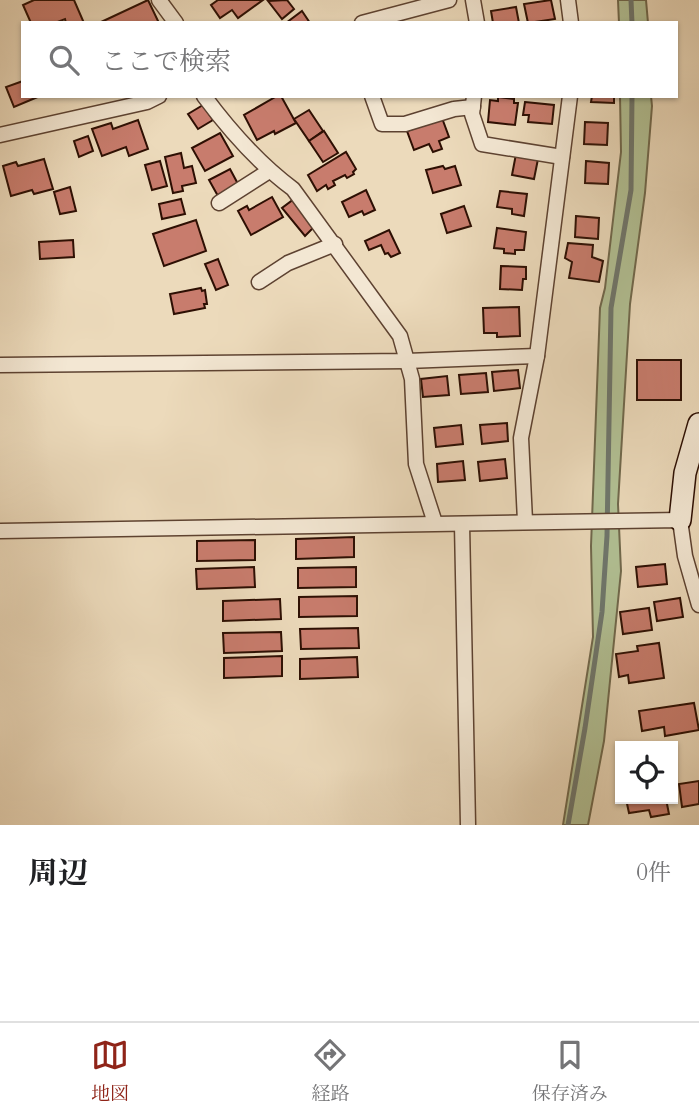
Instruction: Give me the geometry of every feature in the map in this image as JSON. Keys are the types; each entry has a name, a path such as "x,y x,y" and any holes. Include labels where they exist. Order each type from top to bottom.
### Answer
{"street":[{"path":"159,0 175,21"},
{"path":"370,21 449,0"},
{"path":"474,0 478,21"},
{"path":"568,0 571,21"},
{"path":"0,135 147,103 156,98"},
{"path":"206,98 249,152 293,189 400,336 412,379 416,464 435,523"},
{"path":"373,98 382,124 405,124 473,101 472,114 482,144 562,157"},
{"path":"525,521 522,438 537,356 570,98"},
{"path":"219,203 269,171"},
{"path":"259,282 288,263 335,244"},
{"path":"0,365 407,361 537,356"},
{"path":"699,424 680,520 685,556 699,605"},
{"path":"0,531 680,520"},
{"path":"462,524 468,825"}],"green space":[{"path":"618,0 646,0 648,21 619,21"},
{"path":"620,98 651,98 645,193 630,304 618,504 621,571 604,741 588,825 563,825 593,637 591,546 600,308 605,288 621,152"}],"building":[{"path":"34,0 74,0 83,21 30,21 23,5"},
{"path":"148,0 158,21 103,21"},
{"path":"218,0 263,0 238,18 232,10 220,18 211,5"},
{"path":"287,0 294,9 282,19 268,1"},
{"path":"551,0 555,19 528,21 524,4"},
{"path":"516,7 519,21 493,21 491,11"},
{"path":"302,11 309,21 289,21"},
{"path":"21,82 21,98 35,98 14,107 6,87"},
{"path":"274,98 282,98 296,123 257,140 244,115"},
{"path":"498,98 506,98 514,99 514,103 518,103 515,125 488,122 490,100 498,101"},
{"path":"592,98 614,98 614,103 591,102"},
{"path":"525,102 554,105 552,124 528,122 529,115 523,115"},
{"path":"203,105 213,120 198,129 188,114"},
{"path":"309,110 323,131 309,141 294,119"},
{"path":"442,118 449,137 439,141 442,149 433,152 429,144 414,150 407,131"},
{"path":"138,120 148,149 129,156 126,147 102,156 92,129 111,123 113,129"},
{"path":"585,122 608,123 607,145 584,144"},
{"path":"324,131 338,153 323,162 309,141"},
{"path":"220,133 233,156 205,171 192,148"},
{"path":"88,136 93,151 79,157 74,141"},
{"path":"346,152 356,169 354,174 347,178 345,175 333,181 335,185 328,189 326,185 317,191 308,175"},
{"path":"181,153 184,168 192,166 196,183 182,186 183,191 173,193 165,157"},
{"path":"516,154 538,159 534,179 512,175"},
{"path":"44,159 53,189 34,194 32,190 11,196 3,166 16,162 18,166"},
{"path":"160,161 167,186 152,190 145,165"},
{"path":"586,161 609,163 608,184 585,183"},
{"path":"443,166 445,169 455,166 461,185 433,193 426,170"},
{"path":"230,169 238,184 218,196 209,180"},
{"path":"70,187 76,211 60,214 54,192"},
{"path":"366,190 375,210 364,215 362,211 349,217 342,202"},
{"path":"500,191 527,194 524,216 512,214 512,209 497,207"},
{"path":"272,197 283,217 251,235 238,211 247,206 249,210"},
{"path":"181,199 185,214 162,219 159,204"},
{"path":"294,199 315,226 305,236 282,208"},
{"path":"464,206 471,226 447,233 441,214"},
{"path":"576,216 599,218 598,239 575,237"},
{"path":"196,220 206,251 164,266 153,234"},
{"path":"497,228 526,232 524,250 515,250 515,254 494,248"},
{"path":"389,230 400,253 391,257 388,253 385,254 381,245 369,250 365,241"},
{"path":"73,240 74,257 40,259 39,242"},
{"path":"568,243 593,245 592,257 603,261 599,282 569,278 572,262 565,258"},
{"path":"218,259 228,285 216,290 205,264"},
{"path":"501,266 526,267 522,290 500,289"},
{"path":"201,288 202,291 205,290 205,308 174,314 170,294"},
{"path":"519,307 520,336 497,337 497,333 484,333 483,308"},
{"path":"637,360 681,360 681,400 637,400"},
{"path":"518,370 520,388 494,391 492,372"},
{"path":"486,373 488,392 461,394 459,375"},
{"path":"447,376 449,395 423,397 421,379"},
{"path":"507,423 508,441 482,444 480,425"},
{"path":"461,425 463,444 436,447 434,428"},
{"path":"505,459 507,478 480,481 478,462"},
{"path":"463,461 465,480 438,482 437,464"},
{"path":"354,537 354,557 296,559 296,539"},
{"path":"255,540 255,560 197,561 197,541"},
{"path":"665,564 667,584 638,587 636,567"},
{"path":"254,567 255,587 197,589 196,569"},
{"path":"356,567 356,587 298,588 298,568"},
{"path":"357,596 357,616 299,617 299,597"},
{"path":"680,598 683,617 657,621 654,602"},
{"path":"280,599 281,619 223,621 223,601"},
{"path":"649,608 652,630 623,634 620,612"},
{"path":"358,628 359,648 301,649 300,629"},
{"path":"281,632 282,651 224,653 223,633"},
{"path":"659,643 664,678 629,683 628,675 619,677 616,654 638,651 637,646"},
{"path":"282,656 282,676 224,678 224,658"},
{"path":"357,657 358,677 300,679 300,659"},
{"path":"694,703 699,730 665,736 664,727 642,731 639,711"},
{"path":"699,781 699,804 682,807 679,784"},
{"path":"627,804 667,804 669,814 651,817 649,810 629,813"}],"waterway":[{"path":"631,0 632,21"},
{"path":"568,825 602,612 607,536 611,308 631,190 632,98"}]}
